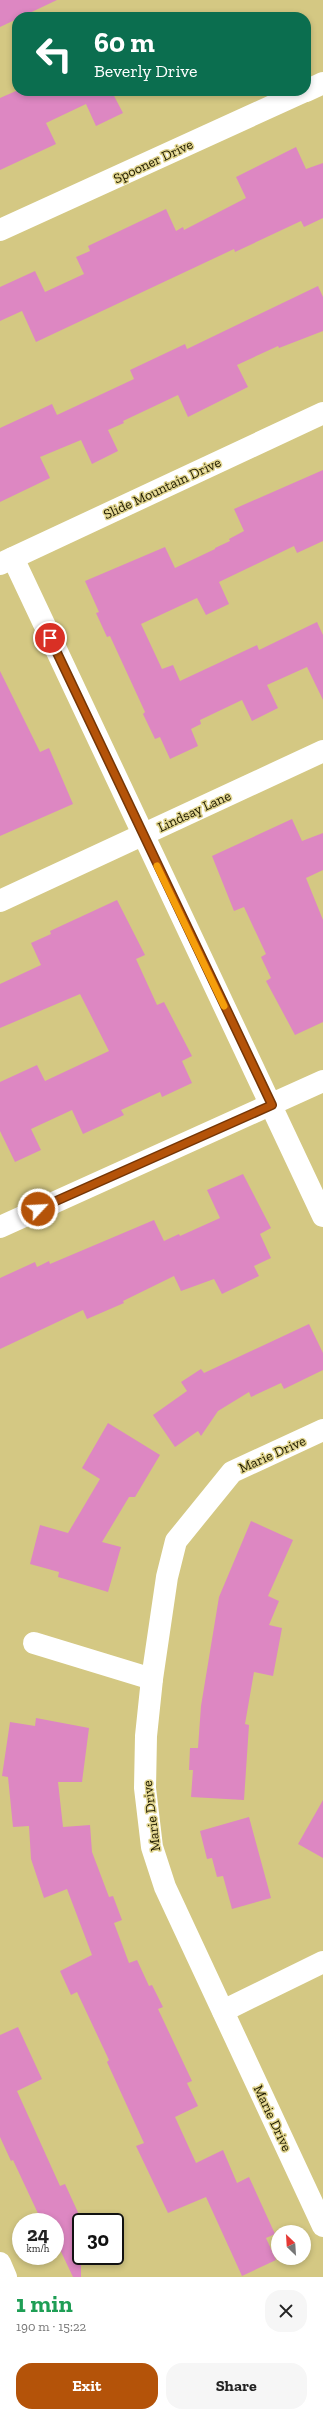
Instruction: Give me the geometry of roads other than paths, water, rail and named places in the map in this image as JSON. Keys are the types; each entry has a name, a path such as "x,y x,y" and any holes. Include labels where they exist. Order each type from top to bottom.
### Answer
{"street":[{"name":"Spooner Drive","path":"311,89 323,83"},
{"name":"Spooner Drive","path":"0,230 295,96"},
{"name":"Slide Mountain Drive","path":"6,561 323,412"},
{"path":"6,561 142,835 272,1105 323,1216"},
{"name":"Lindsay Lane","path":"0,901 323,751"},
{"path":"0,1227 323,1081"},
{"name":"Marie Drive","path":"323,1430 232,1472 176,1541 167,1577 152,1679 146,1736 145,1788 152,1847 165,1887 323,2226"},
{"path":"34,1643 152,1679"},
{"path":"223,2011 323,1962"},
{"path":"0,2263 6,2277"}]}
